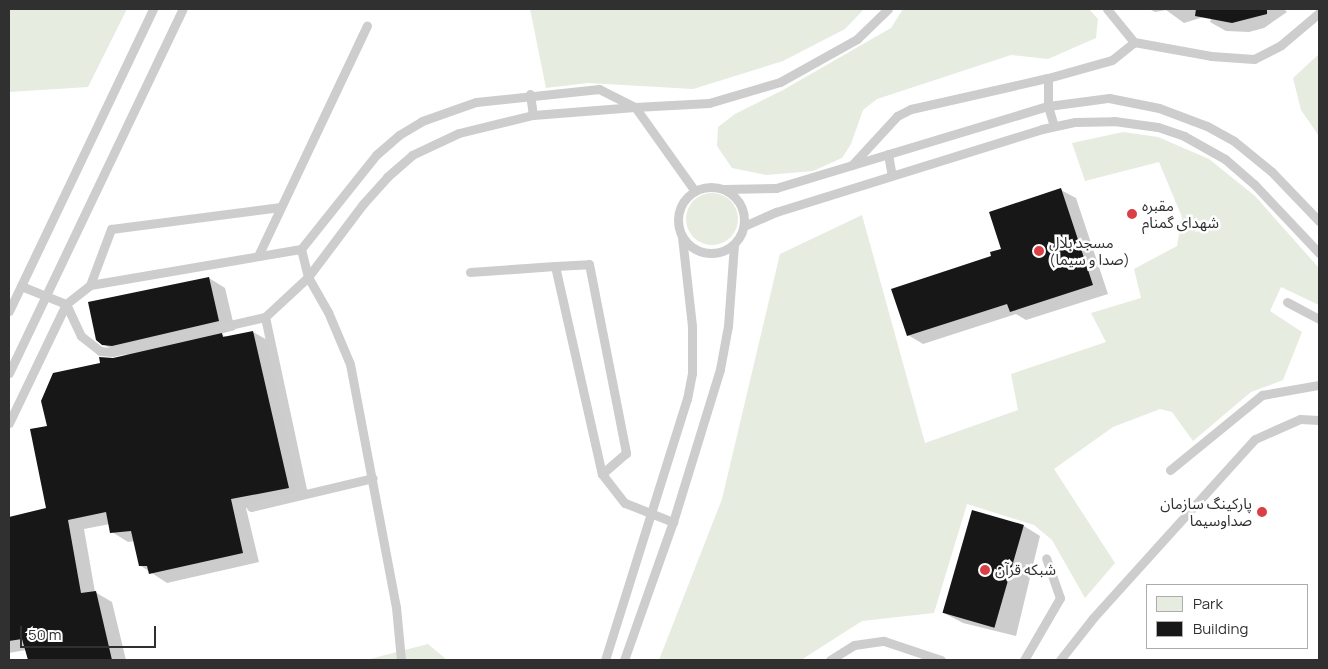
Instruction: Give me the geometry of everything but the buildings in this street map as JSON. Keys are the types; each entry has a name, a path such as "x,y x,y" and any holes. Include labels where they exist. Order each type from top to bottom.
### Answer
{"lane":[{"path":"9,311 154,9"},
{"path":"9,373 183,9"},
{"path":"21,286 66,304 81,336 100,351 112,352 265,317 308,277 363,204 387,176 412,155 459,133 533,115 709,103 780,82 857,39 888,9"},
{"path":"1107,9 1134,42 1211,56 1254,60 1281,45 1319,13"},
{"path":"258,256 367,24"},
{"path":"852,166 898,116 911,109 1048,78 1112,60 1134,42"},
{"path":"1048,78 1048,106 1054,126"},
{"path":"9,423 66,304 90,285 300,249 359,174 399,135 451,109 530,94 598,89 635,107 695,191"},
{"path":"530,94 533,115"},
{"path":"605,660 654,515 692,373 692,326 678,216 686,197 695,191 710,187 725,189 776,188 1048,106 1109,98 1137,102 1206,126 1254,156 1319,221"},
{"path":"744,226 776,212 1054,126 1114,120 1158,127 1184,136 1208,148 1238,169 1319,252"},
{"path":"888,154 892,176"},
{"path":"624,660 673,522 720,369 728,326 734,245 744,226 741,204 725,189"},
{"path":"90,285 111,229 281,207"},
{"path":"682,237 688,244 706,253 725,250 734,245"},
{"path":"300,249 308,277 328,312 350,364 396,607 401,660"},
{"path":"470,272 589,264 626,454 602,474"},
{"path":"555,266 602,474 625,503 673,522"},
{"path":"1287,302 1319,319"},
{"path":"265,317 303,494"},
{"path":"1170,470 1262,395 1319,385"},
{"path":"1060,660 1093,618 1255,439 1300,419 1319,420"},
{"path":"251,507 373,478"},
{"path":"1024,660 1060,598 1046,558"},
{"path":"830,660 854,644 884,641 941,660"}],"green space":[{"path":"9,9 127,9 88,87 9,92"},
{"path":"530,9 864,9 845,29 783,61 693,89 588,83 546,88"},
{"path":"903,9 1089,9 1098,19 1096,38 1048,59 1011,55 877,99 863,110 851,144 842,158 813,171 766,175 732,168 717,146 718,127 735,114 783,90 891,28"},
{"path":"1319,54 1319,136 1301,110 1293,78"},
{"path":"1123,132 1158,137 1209,159 1255,196 1319,268 1319,305 1281,287 1270,311 1302,332 1283,380 1251,392 1193,441 1172,412 1160,409 1113,427 1054,469 1115,563 1085,598 1052,540 1034,525 967,504 934,613 862,621 801,660 659,660 722,499 780,254 862,215 925,443 1018,410 1011,374 1106,342 1091,313 1141,298 1134,269 1177,246 1182,217 1159,162 1085,181 1072,143"},
{"path":"707,193 717,193 727,197 734,204 738,219 734,234 727,241 717,245 707,245 697,241 690,234 686,224 686,214 690,204 697,197"},
{"path":"428,644 447,660 366,660"}],"place":[{"name":"مقبره شهدای گمنام","path":"1132,214"},
{"name":"مسجد بلال (صدا و سیما)","path":"1039,251"},
{"name":"پارکینگ سازمان صداوسیما","path":"1262,512"},
{"name":"شبکه قرآن","path":"985,570"}]}
